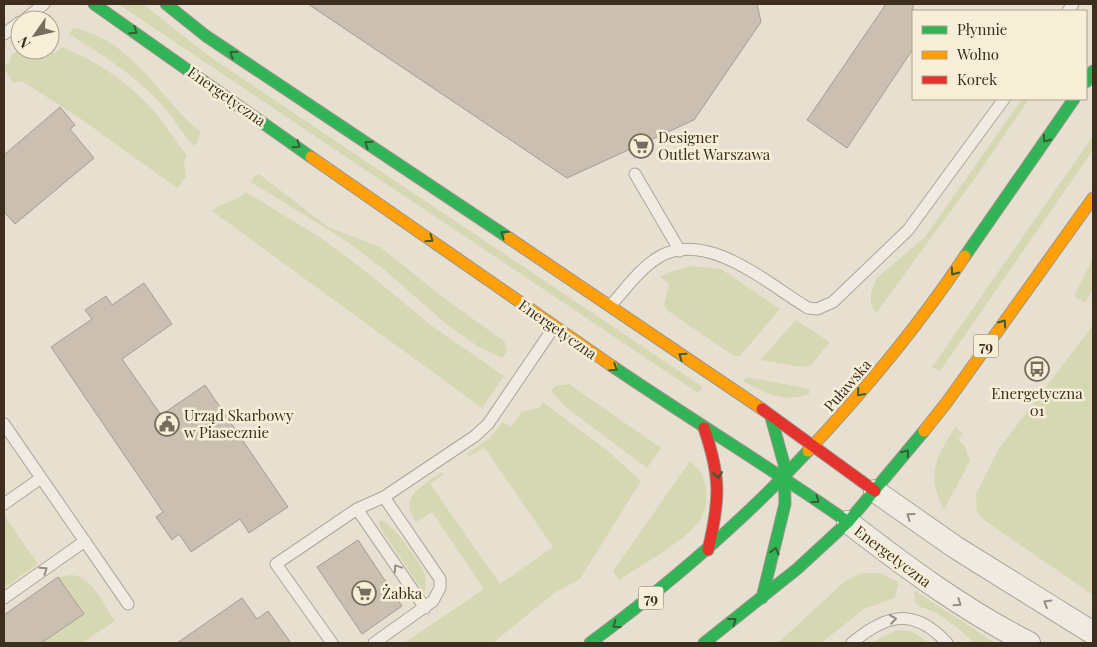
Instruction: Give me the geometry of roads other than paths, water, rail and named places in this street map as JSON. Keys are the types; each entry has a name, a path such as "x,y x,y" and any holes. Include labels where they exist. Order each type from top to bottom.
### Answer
{"street":[{"name":"Energetyczna","path":"94,4 554,327 704,428 785,478 965,608 1030,643"},
{"path":"166,4 206,36 814,445 875,491 955,547 1093,633"},
{"name":"Puławska","path":"590,643 664,588 785,478 911,334 1073,100"},
{"name":"79","path":"704,643 762,598 848,522 947,402 1093,198"},
{"path":"762,598 785,504 784,464 771,417"},
{"path":"704,428 718,468 719,487 716,516 708,550"}],"lane":[{"path":"609,306 650,264 660,257 680,251 706,250 723,255 808,308 817,309 825,306 846,290 908,230 1003,100"},
{"path":"635,174 680,251"},
{"path":"332,643 276,564 358,509 384,497 475,436 488,424 554,327"},
{"path":"4,424 128,604"},
{"path":"4,504 41,478"},
{"path":"374,643 434,601 440,588 440,579 384,497"},
{"path":"358,509 424,608"},
{"path":"4,598 85,541"},
{"path":"852,643 874,626 887,620 899,618 913,619 925,624 947,643"}],"place":[{"name":"Designer Outlet Warszawa","path":"641,146"},
{"name":"Energetyczna 01","path":"1037,369"},
{"name":"Urząd Skarbowy w Piasecznie","path":"167,424"},
{"name":"Żabka","path":"364,593"}]}
